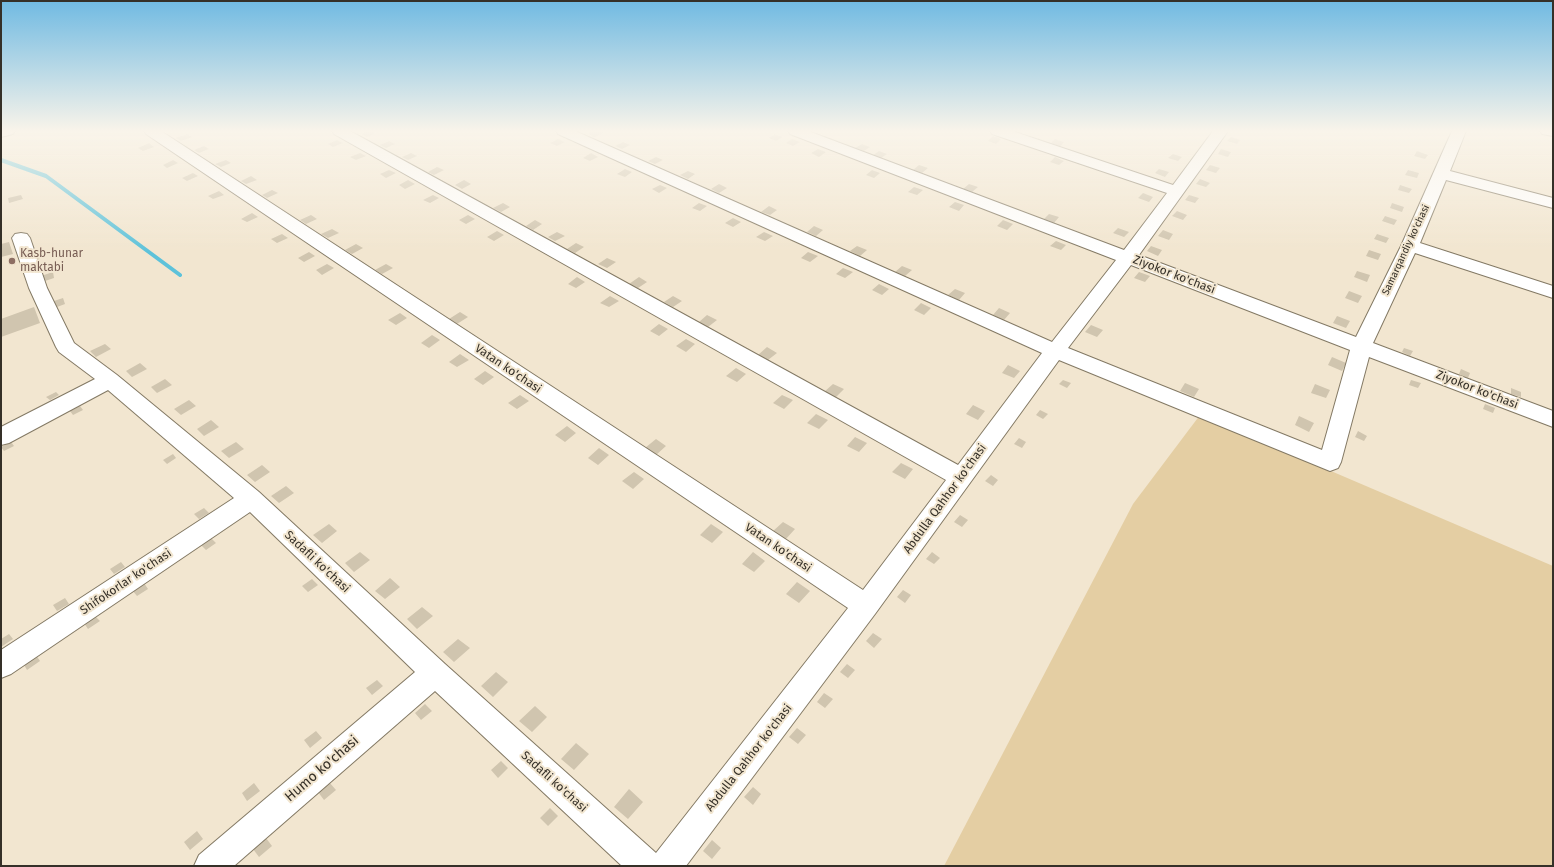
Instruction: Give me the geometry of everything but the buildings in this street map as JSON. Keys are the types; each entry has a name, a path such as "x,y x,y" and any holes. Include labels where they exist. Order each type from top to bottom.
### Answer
{"street":[{"name":"Vatan ko'chasi","path":"212,171 866,606"},
{"path":"411,171 960,478"},
{"path":"653,171 1055,351"},
{"name":"Ziyokor ko'chasi","path":"902,171 1553,419"},
{"path":"1118,171 1176,191"},
{"name":"Abdulla Qahhor ko'chasi","path":"666,866 866,606 960,478 1055,351 1128,257 1191,171"},
{"path":"1440,174 1553,204"},
{"name":"Samarqandiy ko'chasi","path":"1055,351 1330,462 1361,347 1410,246 1440,174"},
{"name":"Sadafli ko'chasi","path":"22,238 38,288 66,347 110,380 251,499 435,673 646,866"},
{"path":"1410,246 1553,292"},
{"path":"1,437 110,380"},
{"name":"Shifokorlar ko'chasi","path":"1,666 251,499"},
{"name":"Humo ko'chasi","path":"210,866 435,673"}],"shaded area":[{"path":"1200,415 1553,566 1553,866 944,866 1133,504"}],"waterway":[{"path":"33,171 46,176 180,275"}],"place":[{"name":"Kasb-hunar maktabi","path":"12,261"}]}
